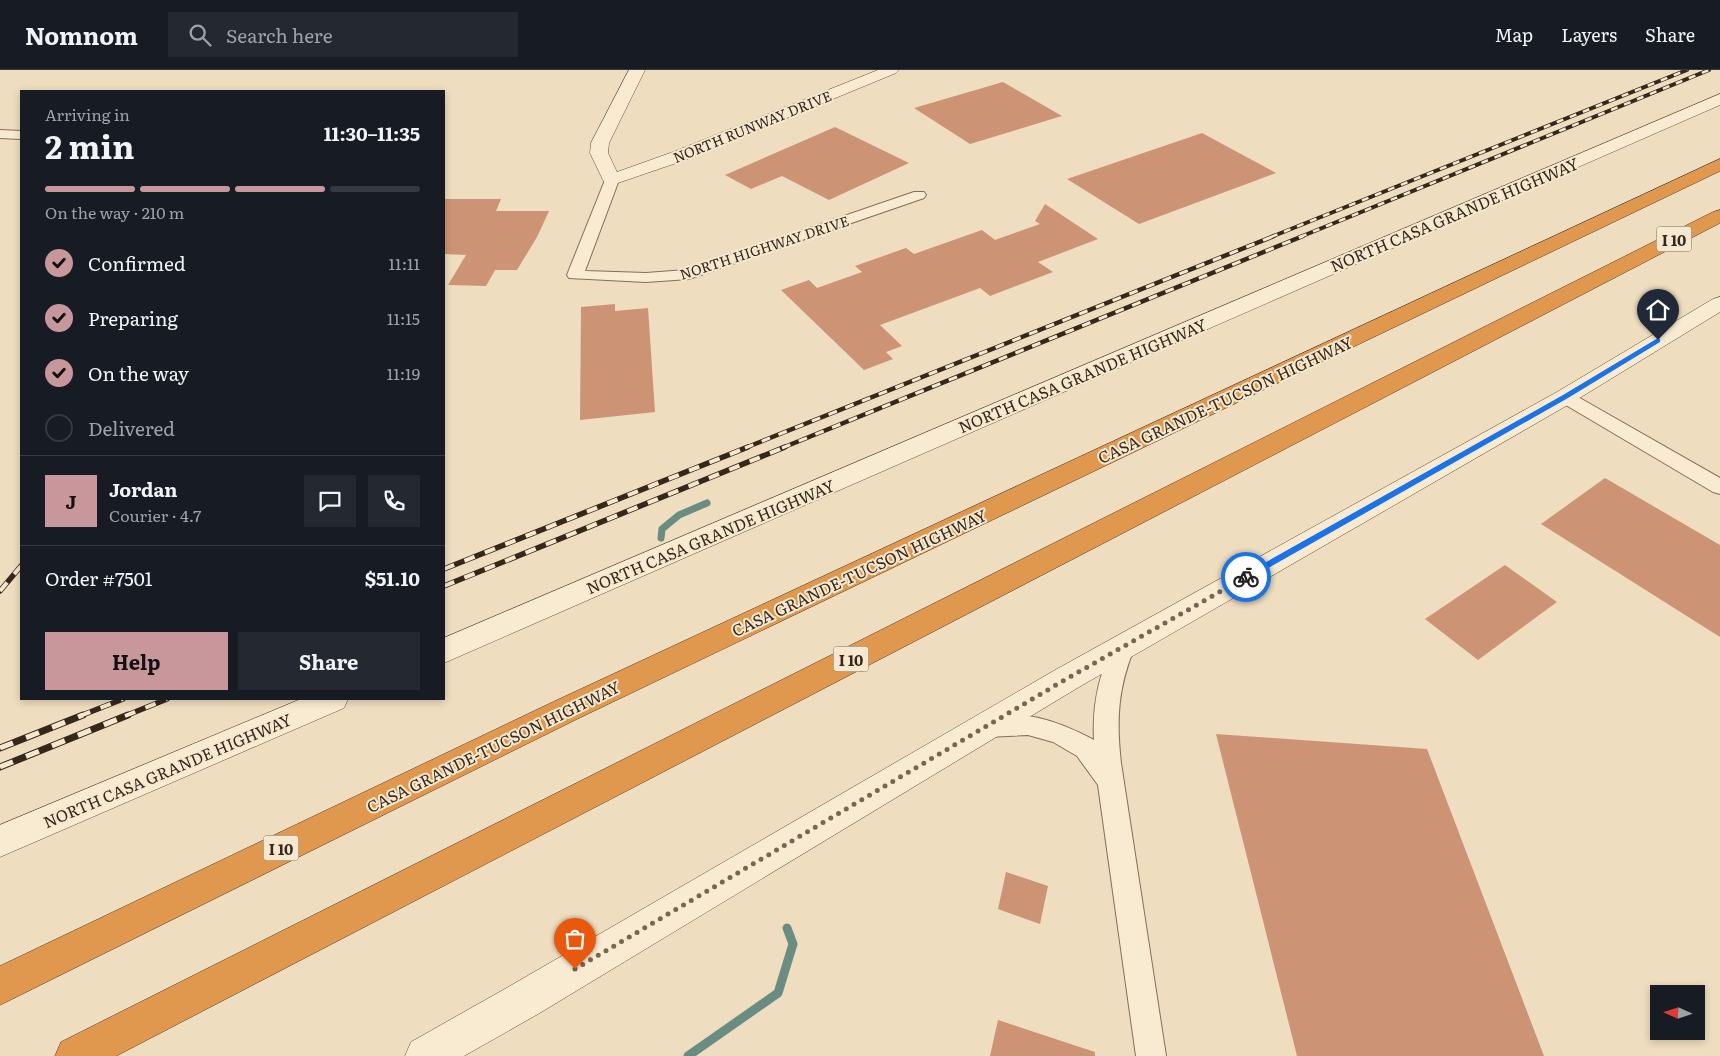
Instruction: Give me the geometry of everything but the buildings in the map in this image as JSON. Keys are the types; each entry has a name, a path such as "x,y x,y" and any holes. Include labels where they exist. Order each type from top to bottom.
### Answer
{"highway":[{"name":"CASA GRANDE-TUCSON HIGHWAY","path":"0,986 564,711 1720,164"},
{"name":"I 10","path":"75,1056 1720,216"}],"main road":[{"path":"612,180 599,153 600,143 637,70"},
{"name":"NORTH RUNWAY DRIVE","path":"612,180 679,156 891,70"},
{"name":"NORTH CASA GRANDE HIGHWAY","path":"445,651 1720,99"},
{"path":"425,1056 532,995 1124,646 1565,397 1720,302"},
{"name":"NORTH CASA GRANDE HIGHWAY","path":"0,841 331,700"}],"street":[{"path":"0,134 20,135"},
{"name":"NORTH HIGHWAY DRIVE","path":"612,180 575,275 674,277 689,274 919,195"},
{"path":"1565,397 1720,487"},
{"path":"1124,646 1113,668 1106,697 1105,731 1110,782 1151,1056"},
{"path":"985,727 1028,725 1058,734 1086,748 1110,782"}],"waterway":[{"path":"661,538 662,529 679,515 707,503"},
{"path":"688,1056 778,993 793,944 787,928"}],"railway":[{"path":"1271,237 1687,70"},
{"path":"1300,237 1709,70"},
{"path":"745,448 1274,236"},
{"path":"782,448 1303,236"},
{"path":"445,569 748,447"},
{"path":"445,586 785,447"},
{"path":"0,591 20,567"},
{"path":"80,716 120,700"},
{"path":"125,716 165,700"},
{"path":"0,748 83,715"},
{"path":"0,767 128,715"}],"way so far":[{"path":"575,969 1068,678 1246,577"}],"route":[{"path":"1246,577 1565,397 1658,340"}]}
